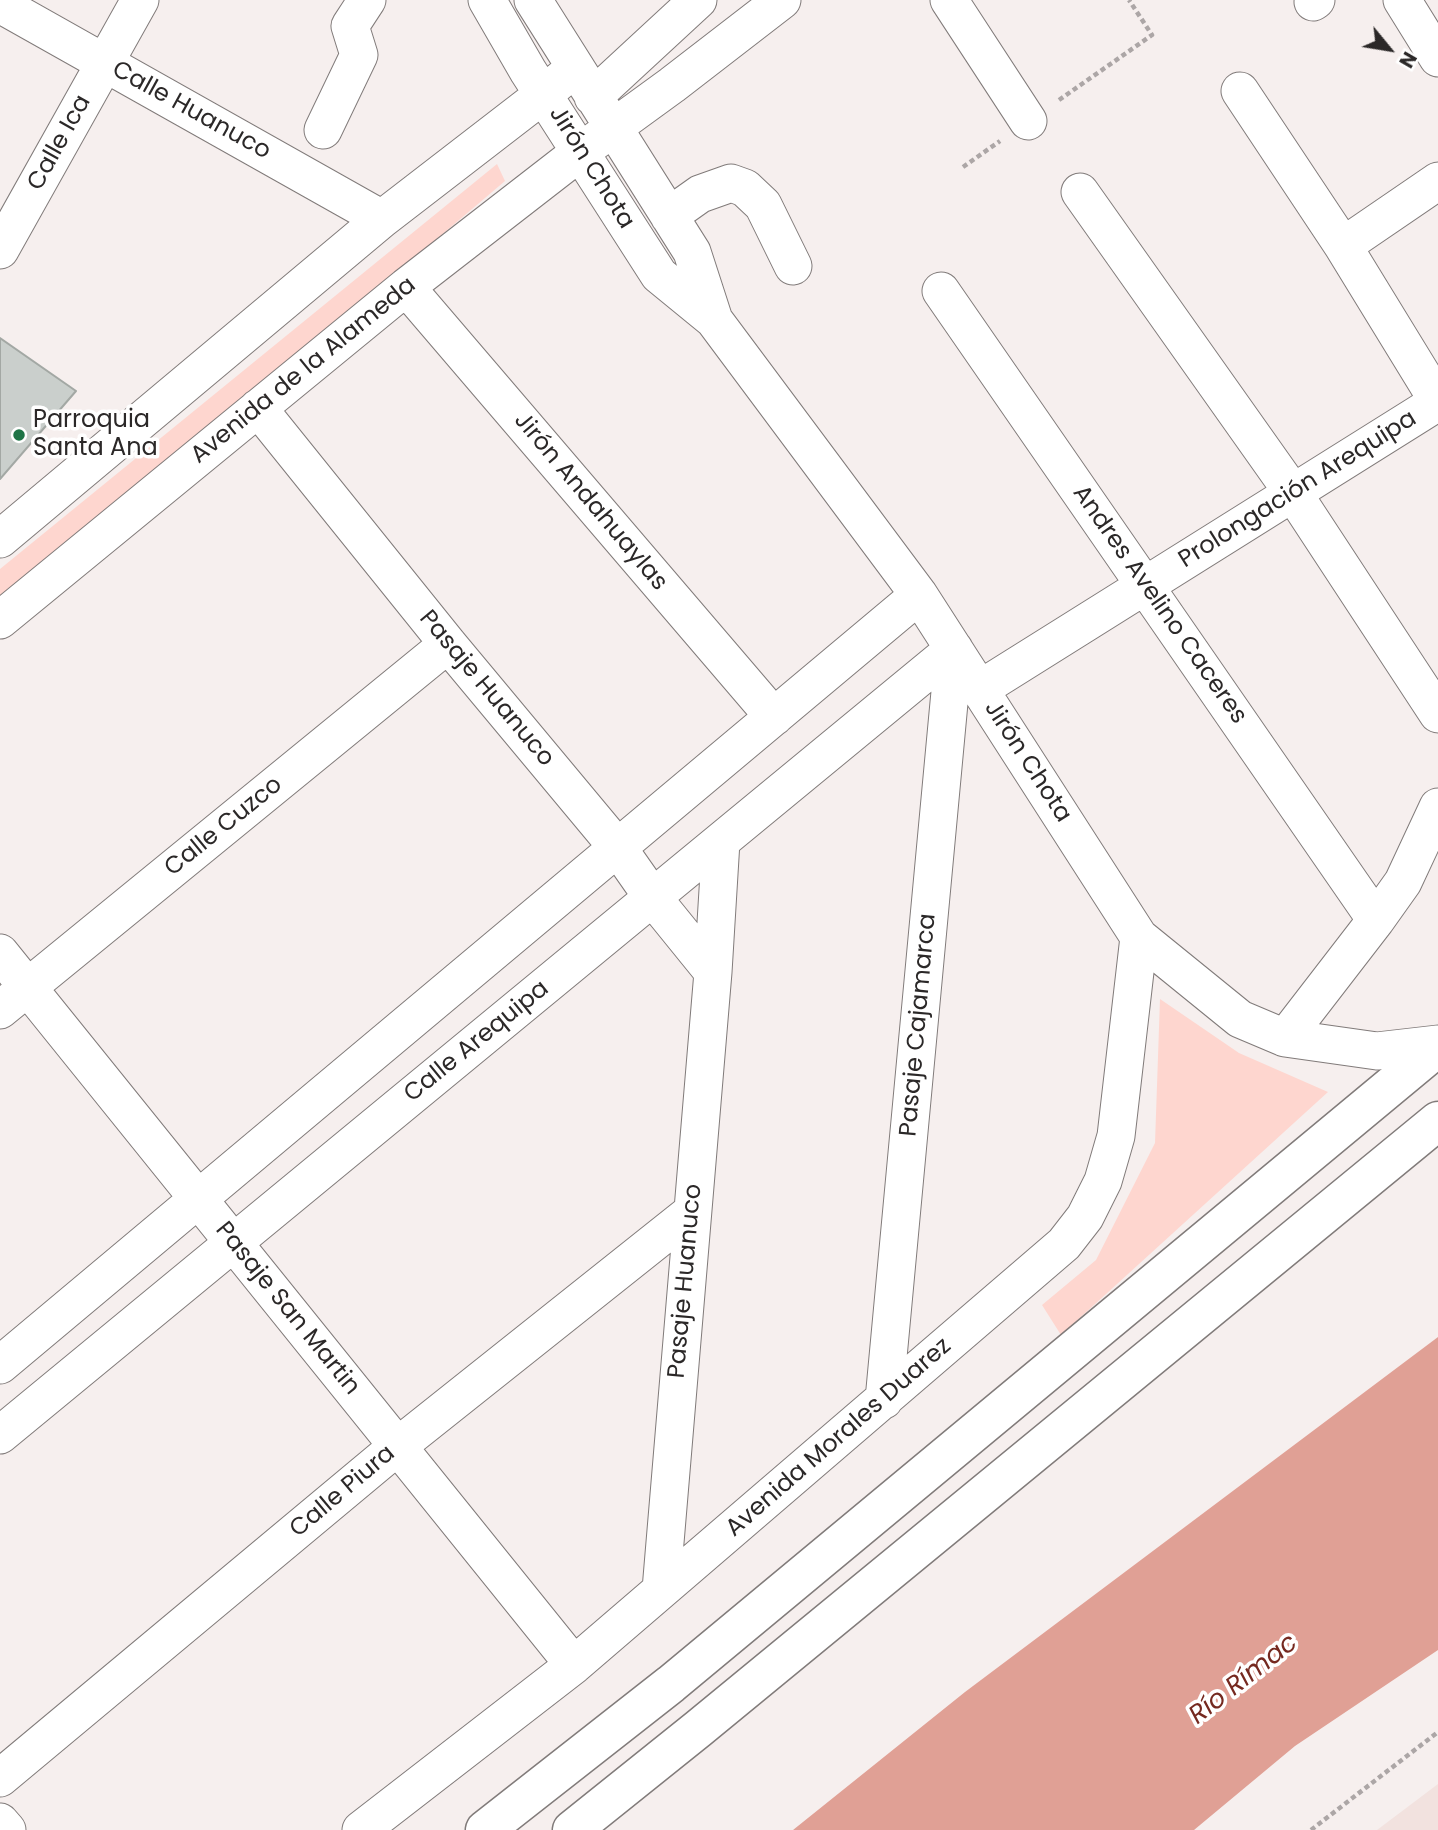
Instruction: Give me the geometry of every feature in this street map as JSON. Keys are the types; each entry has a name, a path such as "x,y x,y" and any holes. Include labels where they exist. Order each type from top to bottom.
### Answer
{"highway":[{"path":"485,1830 671,1684 1438,1045"},
{"path":"572,1830 1438,1121"}],"street":[{"name":"Calle Ica","path":"0,250 140,0"},
{"path":"323,130 359,55 349,26 367,0"},
{"name":"Jirón Chota","path":"487,0 659,275 714,320 919,595 1139,937 1240,1019 1285,1038 1377,1051 1438,1045"},
{"name":"Jirón Chota","path":"533,0 692,252 714,320"},
{"path":"0,540 382,219 544,94 584,83 698,0"},
{"name":"Avenida de la Alameda","path":"0,620 406,286 782,0"},
{"path":"949,0 1028,121"},
{"path":"1402,0 1438,58"},
{"name":"Calle Huanuco","path":"0,4 382,219"},
{"path":"1240,91 1343,246 1438,401"},
{"path":"1343,246 1438,181"},
{"path":"669,216 700,194 732,183 745,188 763,205 793,266"},
{"path":"1080,192 1293,493 1438,714"},
{"name":"Jirón Andahuaylas","path":"406,286 774,717"},
{"name":"Andres Avelino Caceres","path":"941,291 1376,920"},
{"name":"Prolongación Arequipa","path":"979,688 1438,401"},
{"name":"Pasaje Huanuco","path":"258,408 448,644 618,848 653,898 713,972"},
{"path":"0,1365 919,595"},
{"name":"Calle Cuzco","path":"0,1010 448,644"},
{"name":"Calle Arequipa","path":"0,1435 954,649"},
{"name":"Pasaje Cajamarca","path":"884,1400 954,649"},
{"path":"1285,1038 1403,882 1438,807"},
{"name":"Pasaje Huanuco","path":"661,1590 713,972 721,841"},
{"name":"Avenida Morales Duarez","path":"361,1830 574,1665 1064,1244 1085,1217 1103,1181 1116,1136 1139,937"},
{"name":"Pasaje San Martin","path":"0,953 574,1665"},
{"name":"Calle Piura","path":"0,1778 398,1446 692,1212"},
{"path":"0,1822 7,1830"}],"path":[{"path":"1129,0 1152,35"},
{"path":"1311,1830 1438,1732"}],"shaded area":[{"path":"497,164 505,181 0,610 0,569"},
{"path":"1160,999 1239,1053 1328,1092 1061,1335 1042,1305 1096,1260 1155,1143"},
{"path":"1438,1784 1438,1830 1377,1830"}],"water":[{"name":"Río Rímac","path":"1438,1337 1438,1650 1295,1746 1194,1830 793,1830 965,1692"}],"building":[{"name":"Parroquia Santa Ana","path":"0,338 76,391 0,479"}],"place":[{"name":"Parroquia Santa Ana","path":"19,435"}]}
